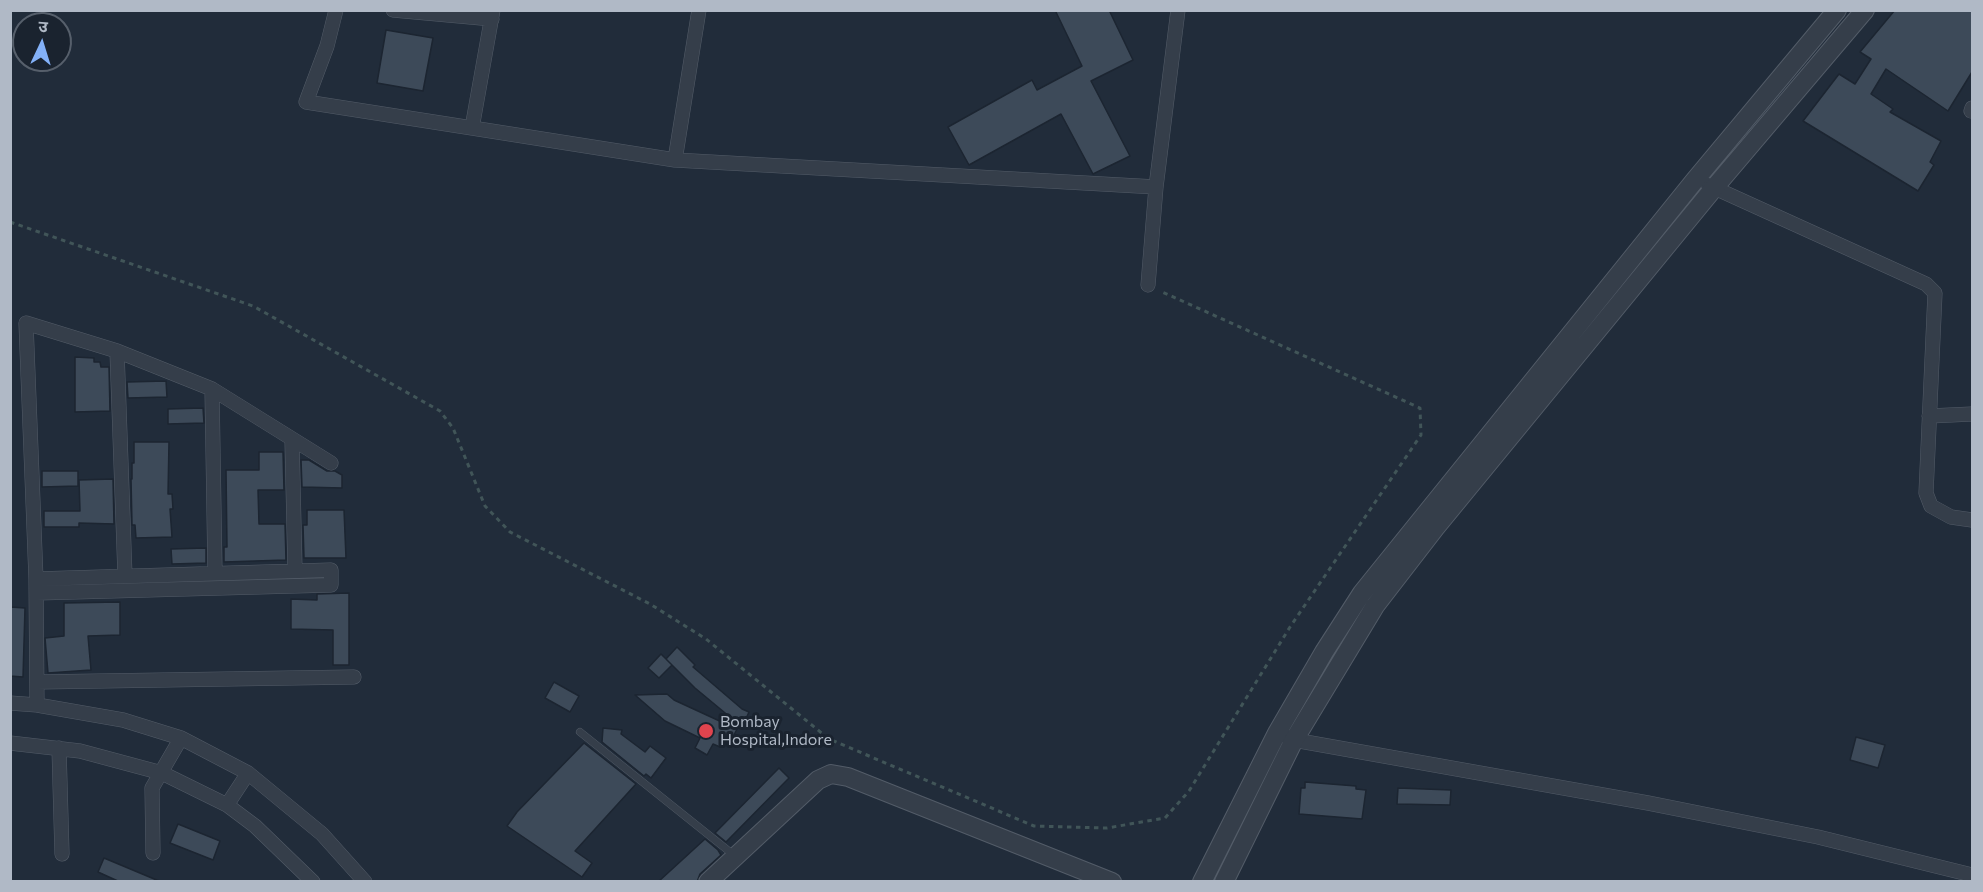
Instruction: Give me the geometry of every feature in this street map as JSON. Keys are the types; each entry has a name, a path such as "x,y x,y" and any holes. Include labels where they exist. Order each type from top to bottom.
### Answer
{"street":[{"path":"336,10 327,46 306,102 675,160 1156,187"},
{"path":"393,10 493,15 472,128"},
{"path":"675,160 699,10"},
{"path":"1148,285 1156,187 1178,10"},
{"path":"1202,882 1277,733 1324,652 1362,593 1695,180 1838,10"},
{"path":"1224,882 1294,740 1375,606 1436,527 1714,188 1865,10"},
{"path":"1695,180 1926,284 1935,293 1926,493 1931,506 1951,517 1972,520"},
{"path":"37,705 36,579 26,323 117,351 212,389 332,463"},
{"path":"117,351 125,576"},
{"path":"212,389 214,573"},
{"path":"1929,416 1972,414"},
{"path":"292,440 295,570"},
{"path":"36,579 331,570 331,585 36,593"},
{"path":"37,682 354,677"},
{"path":"10,703 37,705 123,720 181,738 248,774 322,834 365,882"},
{"path":"1277,733 1294,740 1648,803 1818,837 1972,875"},
{"path":"153,853 151,793 181,738"},
{"path":"10,743 59,748 123,761 162,773 227,806 263,834 313,882"},
{"path":"59,748 62,854"},
{"path":"227,806 248,774"},
{"path":"708,882 818,780 831,774 848,777 1112,882"}],"lane":[{"path":"580,732 735,856"}],"path":[{"path":"10,222 253,306 440,411 453,428 485,506 510,532 650,604 706,639 829,739 1034,826 1107,828 1165,818 1190,791 1290,627 1422,435 1420,408 1148,285"}],"building":[{"path":"1055,10 1109,10 1133,60 1091,81 1130,156 1093,174 1061,114 969,165 948,127 1032,80 1037,90 1082,66"},
{"path":"1895,10 1972,10 1972,72 1948,111 1886,69 1871,94 1893,109 1890,112 1941,141 1930,162 1934,165 1918,191 1803,121 1839,74 1855,84 1871,59 1860,52"},
{"path":"386,30 433,38 423,91 377,83"},
{"path":"75,357 94,358 94,362 100,362 101,367 109,367 110,411 75,412"},
{"path":"166,381 167,397 128,398 127,382"},
{"path":"203,408 204,423 168,424 168,409"},
{"path":"134,442 169,442 168,494 172,494 173,509 170,509 172,537 136,538 135,525 132,525 131,479"},
{"path":"259,452 283,452 284,490 258,490 259,524 285,524 286,560 224,562 224,547 227,547 226,470 259,470"},
{"path":"301,460 309,460 327,471 335,471 342,475 342,488 302,487"},
{"path":"42,471 78,471 78,486 42,487"},
{"path":"113,479 114,524 79,523 79,527 44,527 44,511 80,511 79,480"},
{"path":"307,510 344,510 346,558 304,558 303,525 307,525"},
{"path":"206,548 206,563 172,564 171,549"},
{"path":"349,593 349,665 333,665 333,630 291,629 291,599 317,600 317,594"},
{"path":"120,602 120,635 88,636 91,670 48,673 45,638 64,636 64,603"},
{"path":"10,607 25,608 23,677 10,676"},
{"path":"677,647 695,665 693,667 742,709 749,712 743,725 736,722 695,688 666,659"},
{"path":"661,654 672,665 659,678 648,668"},
{"path":"554,682 579,696 570,712 545,698"},
{"path":"667,694 674,700 737,729 730,743 723,740 720,747 713,744 707,755 695,748 700,738 665,721 635,695"},
{"path":"603,728 622,730 621,734 645,752 650,746 666,758 651,778 646,774 644,776 602,742"},
{"path":"1856,737 1885,745 1878,768 1850,760"},
{"path":"584,743 636,784 575,851 592,863 582,877 507,826 517,812"},
{"path":"779,768 789,778 726,842 715,833"},
{"path":"1305,782 1356,786 1356,789 1366,790 1362,819 1299,814 1301,788 1305,788"},
{"path":"1398,788 1451,790 1450,805 1397,804"},
{"path":"178,824 220,841 213,860 170,843"},
{"path":"705,839 721,855 700,874 697,882 658,882"},
{"path":"104,858 159,882 120,882 98,872"}],"place":[{"name":"Bombay Hospital,Indore","path":"706,731"}]}
